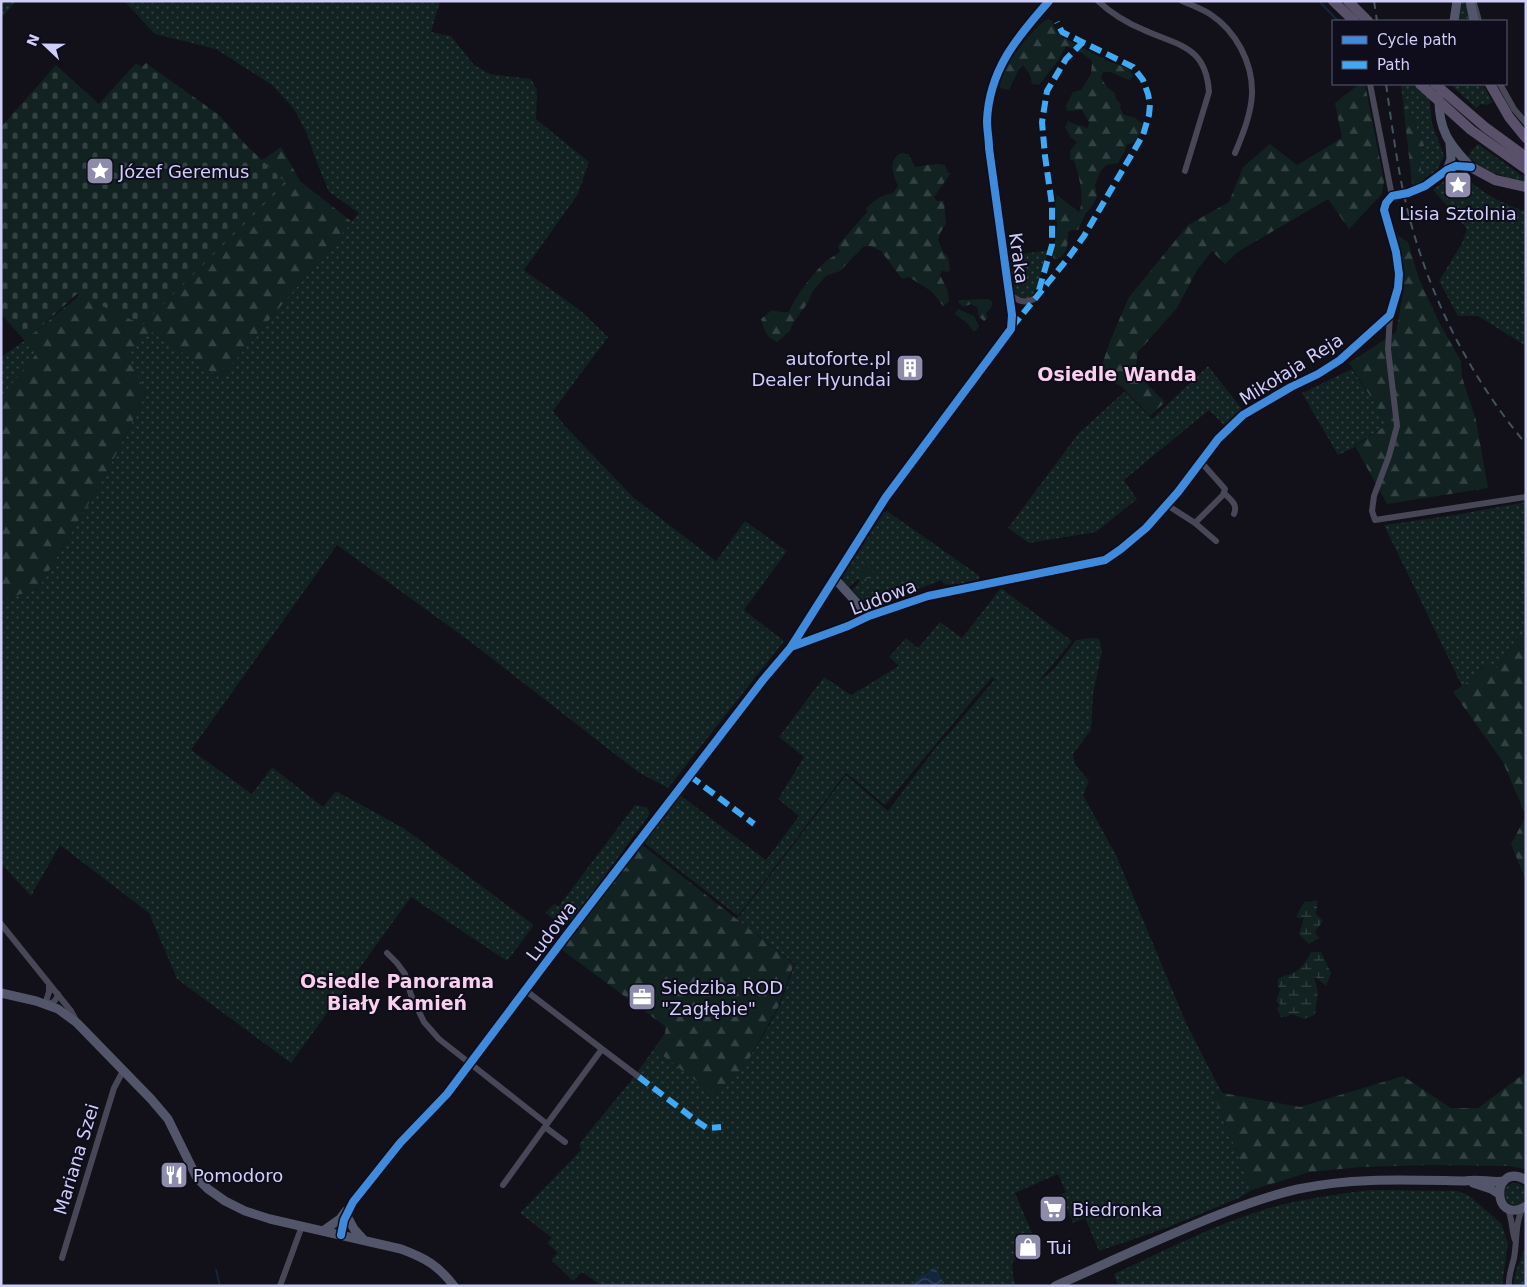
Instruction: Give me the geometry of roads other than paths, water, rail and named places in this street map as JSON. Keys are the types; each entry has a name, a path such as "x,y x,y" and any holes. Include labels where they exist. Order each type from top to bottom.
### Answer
{"main road":[{"path":"1333,1 1353,20"},
{"path":"1348,2 1367,20"},
{"path":"1421,85 1471,130 1526,169"},
{"path":"1436,85 1474,119 1526,157"},
{"path":"1491,85 1509,117 1526,138"},
{"path":"1471,167 1495,180 1526,187"}],"street":[{"name":"Kraka","path":"886,497 1011,329 1012,315 987,121 991,92 1002,63 1017,39 1050,1"},
{"path":"1098,1 1122,20 1190,50 1205,70 1209,92 1185,171"},
{"path":"1182,1 1210,14 1223,24 1241,48 1247,60 1251,75 1252,94 1250,111 1235,153"},
{"path":"1454,20 1457,1"},
{"path":"1472,1 1474,20"},
{"path":"1472,1 1479,20"},
{"path":"1370,85 1392,196"},
{"path":"1441,85 1439,113 1442,126 1450,142 1471,167"},
{"path":"1501,85 1514,109 1526,123"},
{"path":"1447,170 1451,160 1450,142"},
{"path":"1471,167 1456,166 1447,170 1425,186 1408,193 1392,196 1386,203 1384,210 1396,252 1399,274 1398,288 1390,315 1388,349 1397,426 1389,456 1374,496 1372,512 1375,520 1526,497"},
{"path":"1009,293 1013,298 1021,302 1034,299"},
{"name":"Mikołaja Reja","path":"988,583 1105,560 1146,528 1167,505 1218,440 1243,415 1291,386 1318,374 1340,360 1390,315"},
{"path":"1201,462 1225,489 1224,493 1235,504 1234,514"},
{"path":"1196,523 1224,493"},
{"name":"Ludowa","path":"341,1235 348,1210 400,1143 447,1094 763,680 791,647 886,497"},
{"path":"1167,505 1196,523 1216,541"},
{"name":"Ludowa","path":"835,578 869,616"},
{"name":"Ludowa","path":"791,647 848,626 869,616 928,596 988,583"},
{"path":"1,924 58,994 71,1011 77,1023"},
{"path":"387,953 404,974 411,995 424,1022 439,1039 565,1142"},
{"path":"45,1004 49,985"},
{"path":"525,990 639,1076"},
{"path":"1,993 58,1009 77,1023 168,1119 197,1178 208,1189 225,1201 245,1211 401,1249 421,1256 444,1273 454,1286"},
{"path":"45,1004 54,1003 58,994"},
{"path":"503,1185 602,1049"},
{"name":"Mariana Szei","path":"62,1258 114,1088 123,1071"},
{"path":"1465,1181 1474,1179 1494,1182 1504,1181 1513,1177 1526,1180"},
{"path":"1055,1286 1221,1213 1266,1197 1300,1189 1362,1180 1399,1179 1465,1181 1491,1188 1499,1194"},
{"path":"1504,1181 1499,1189 1500,1200 1508,1208 1512,1218 1512,1232 1515,1240"},
{"path":"1508,1208 1515,1210 1524,1207"},
{"path":"1509,1286 1508,1281 1514,1256 1519,1218 1524,1207"},
{"path":"322,1231 340,1219 348,1210"},
{"path":"348,1210 354,1229 364,1240"},
{"path":"280,1286 302,1226"}],"water":[{"path":"935,1266 942,1280 941,1285 914,1286 917,1277 928,1273"}],"waterway":[{"path":"1319,1 1339,20"},
{"path":"216,1270 220,1286"}],"railway":[{"path":"1374,1 1377,20"},
{"path":"1386,85 1403,193 1426,272 1453,333 1469,362 1486,391 1526,444"}],"place":[{"name":"Józef Geremus","path":"100,171"},
{"name":"Lisia Sztolnia","path":"1458,185"},
{"name":"autoforte.pl Dealer Hyundai","path":"910,368"},
{"name":"Siedziba ROD \"Zagłębie\"","path":"642,997"},
{"name":"Pomodoro","path":"174,1175"},
{"name":"Biedronka","path":"1053,1209"},
{"name":"Tui","path":"1028,1247"}],"district":[{"name":"Osiedle Wanda","path":"1117,374"},
{"name":"Osiedle Panorama Biały Kamień","path":"397,992"}]}
